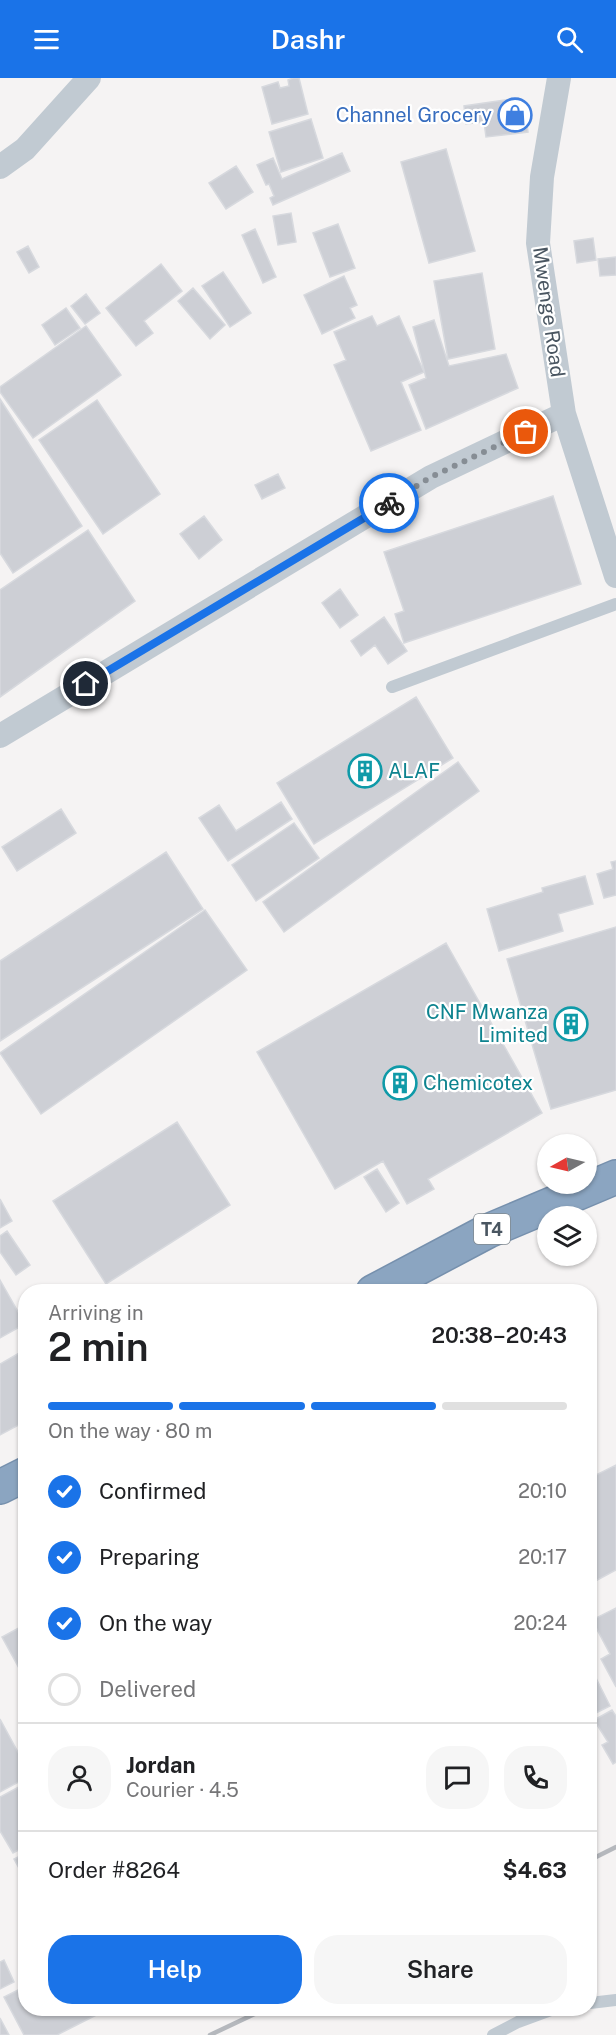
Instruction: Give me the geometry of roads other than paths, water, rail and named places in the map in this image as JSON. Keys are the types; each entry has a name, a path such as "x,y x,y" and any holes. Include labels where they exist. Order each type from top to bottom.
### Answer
{"highway":[{"name":"T4","path":"388,1284 488,1231 616,1177"},
{"path":"0,1487 18,1478"}],"street":[{"path":"0,167 25,149 89,78"},
{"name":"Mwenge Road","path":"559,78 542,177 538,243 564,414 616,576"},
{"path":"0,736 431,477 564,414"}],"lane":[{"path":"393,687 616,604"},
{"path":"597,2002 616,2000"},
{"path":"493,2035 534,2016"}],"railway":[{"path":"597,1856 616,1847"},
{"path":"210,2035 250,2016"}],"place":[{"name":"Channel Grocery","path":"515,115"},
{"name":"ALAF","path":"365,771"},
{"name":"CNF Mwanza Limited","path":"571,1024"},
{"name":"Chemicotex","path":"400,1083"}]}
